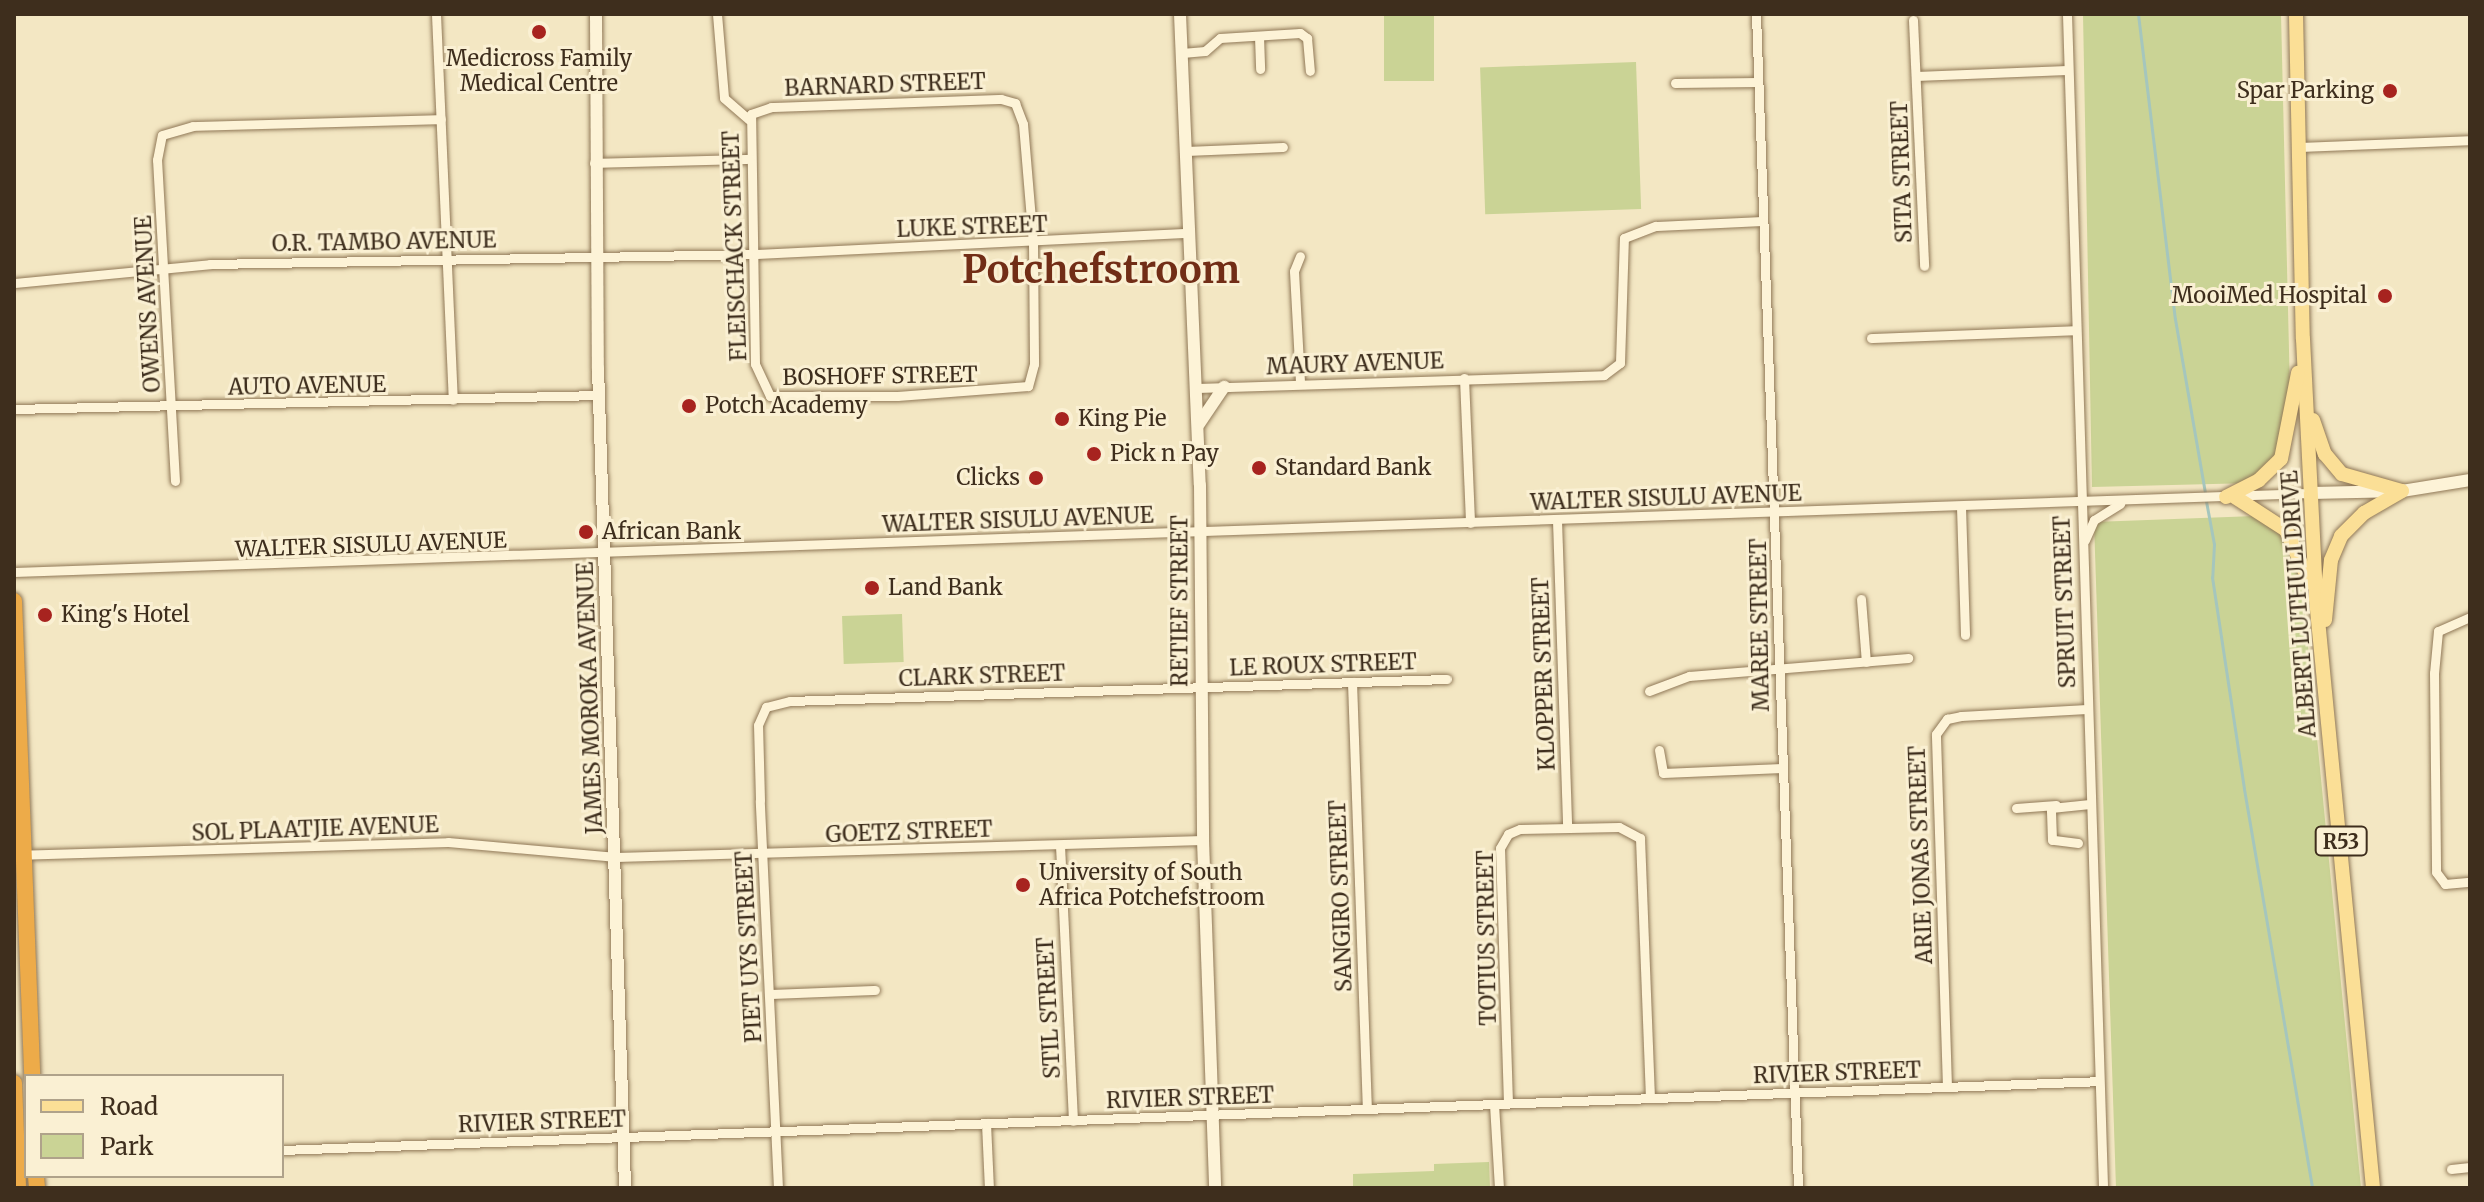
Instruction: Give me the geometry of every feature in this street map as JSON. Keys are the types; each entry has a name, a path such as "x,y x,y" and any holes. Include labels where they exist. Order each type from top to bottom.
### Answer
{"highway":[{"path":"14,601 18,855 32,1074"},
{"path":"14,1083 22,1160 18,1188"}],"main road":[{"name":"ALBERT LUTHULI DRIVE","path":"2296,14 2303,339 2316,599 2373,1188"},
{"path":"2226,497 2259,480 2281,459 2303,339"},
{"path":"2306,397 2334,467 2360,483 2402,491"},
{"path":"2323,652 2331,560 2341,536 2364,513 2402,491"},
{"path":"2226,497 2286,530 2316,599"}],"street":[{"path":"436,14 453,400"},
{"name":"JAMES MOROKA AVENUE","path":"596,14 596,257 625,1188"},
{"path":"717,14 724,98 749,120"},
{"name":"RETIEF STREET","path":"1180,14 1197,388 1203,840 1215,1188"},
{"name":"MAREE STREET","path":"1756,14 1798,1188"},
{"name":"SPRUIT STREET","path":"2067,14 2079,504 2084,551 2103,1188"},
{"name":"SITA STREET","path":"1913,20 1924,266"},
{"path":"1182,53 1205,51 1216,39 1305,35 1310,71"},
{"path":"1259,36 1260,69"},
{"name":"SITA STREET","path":"1916,76 2067,70"},
{"path":"1675,83 1758,82"},
{"name":"BARNARD STREET","path":"771,107 1001,99 1015,103 1021,113 1033,243"},
{"name":"FLEISCHACK STREET","path":"770,396 755,364 756,254 749,120 754,111 771,107"},
{"name":"OWENS AVENUE","path":"175,481 157,150 169,131 441,119"},
{"path":"2298,147 2470,140"},
{"path":"1186,151 1283,147"},
{"path":"594,163 750,159"},
{"path":"1464,378 1615,371 1621,355 1624,238 1656,226 1763,221"},
{"name":"LUKE STREET","path":"756,254 1033,243 1189,233"},
{"name":"BOSHOFF STREET","path":"770,396 1014,391 1028,386 1033,376 1033,243"},
{"name":"O.R. TAMBO AVENUE","path":"14,283 165,267 756,254"},
{"path":"1300,256 1294,271 1300,382"},
{"path":"1871,338 2076,330"},
{"name":"MAURY AVENUE","path":"1197,388 1464,378 1470,523"},
{"path":"1198,426 1224,387"},
{"name":"AUTO AVENUE","path":"14,409 600,395"},
{"path":"2311,493 2402,491 2470,480"},
{"name":"WALTER SISULU AVENUE","path":"14,572 2079,504 2311,493"},
{"path":"2084,551 2094,520 2127,501"},
{"path":"1961,507 1965,635"},
{"name":"KLOPPER STREET","path":"1557,520 1567,828"},
{"path":"1861,599 1866,662"},
{"path":"2470,617 2444,625 2435,640 2436,872 2445,884 2470,882"},
{"path":"1649,691 1689,676 1908,658"},
{"name":"LE ROUX STREET","path":"1200,686 1447,679"},
{"name":"SANGIRO STREET","path":"1352,682 1367,1109"},
{"name":"CLARK STREET","path":"766,707 790,701 1200,686"},
{"name":"PIET UYS STREET","path":"766,707 758,725 778,1188"},
{"name":"ARIE JONAS STREET","path":"1947,1087 1936,734 1947,719 1961,716 2087,709"},
{"path":"1659,750 1663,773 1782,768"},
{"path":"2016,808 2090,804"},
{"path":"2056,805 2050,817 2052,840 2078,843"},
{"name":"TOTIUS STREET","path":"1508,1103 1500,848 1508,834 1520,829 1625,828 1640,838 1650,1098"},
{"name":"GOETZ STREET","path":"616,857 1203,840"},
{"name":"SOL PLAATJIE AVENUE","path":"18,855 448,842 616,857"},
{"name":"STIL STREET","path":"1060,845 1073,1121"},
{"path":"769,994 875,990"},
{"name":"RIVIER STREET","path":"284,1150 2099,1081"},
{"path":"1494,1104 1499,1188"},
{"path":"986,1123 989,1188"},
{"path":"2451,1169 2470,1167"}],"green space":[{"path":"1384,14 1434,14 1434,81 1384,81"},
{"path":"2083,14 2281,14 2291,435 2253,483 2092,487"},
{"path":"1636,62 1641,209 1485,214 1480,67"},
{"path":"2255,516 2289,539 2300,564 2361,1188 2116,1188 2094,522"},
{"path":"902,614 904,662 844,664 842,616"},
{"path":"1489,1162 1490,1188 1353,1188 1353,1174 1434,1171 1434,1164"}],"waterway":[{"path":"2138,14 2175,319 2205,493"},
{"path":"2206,501 2214,544 2212,577 2244,789 2312,1188"}],"place":[{"name":"Medicross Family Medical Centre","path":"539,32"},
{"name":"Spar Parking","path":"2390,91"},
{"name":"MooiMed Hospital","path":"2385,296"},
{"name":"Potch Academy","path":"689,406"},
{"name":"King Pie","path":"1062,419"},
{"name":"Pick n Pay","path":"1094,454"},
{"name":"Standard Bank","path":"1259,468"},
{"name":"Clicks","path":"1036,478"},
{"name":"African Bank","path":"586,532"},
{"name":"Land Bank","path":"872,588"},
{"name":"King's Hotel","path":"45,615"},
{"name":"University of South Africa Potchefstroom","path":"1023,885"}],"district":[{"name":"Potchefstroom","path":"1101,270"}]}
